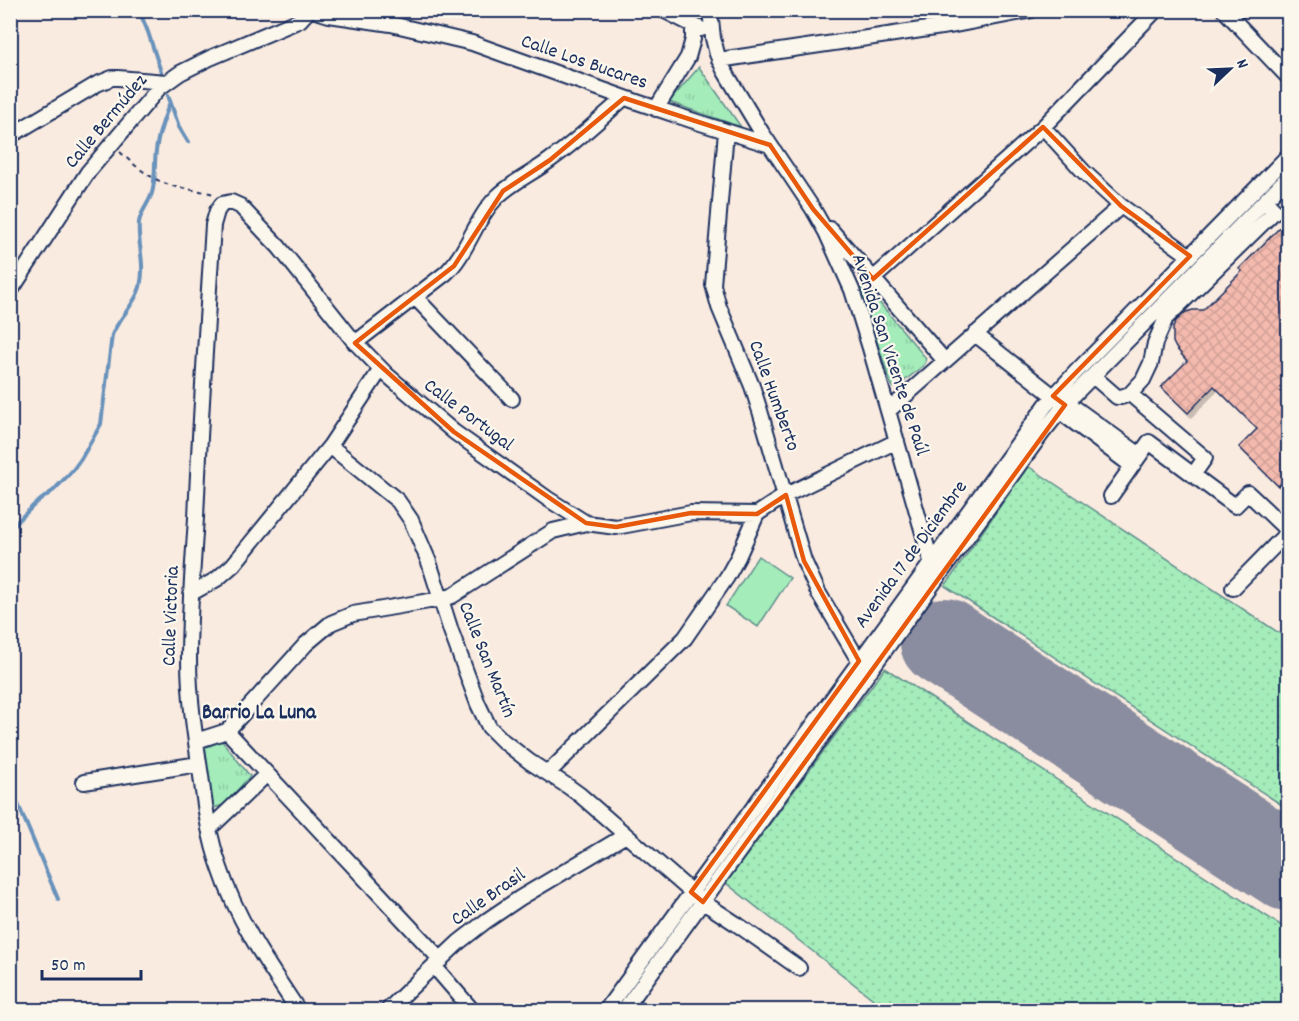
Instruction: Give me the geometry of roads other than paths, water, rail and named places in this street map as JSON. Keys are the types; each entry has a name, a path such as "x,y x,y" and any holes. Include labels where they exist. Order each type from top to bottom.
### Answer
{"street":[{"name":"Calle Bermúdez","path":"10,292 88,172 159,88 210,58 300,20 311,10"},
{"name":"Calle Los Bucares","path":"311,10 329,15 391,24 472,43 656,109 770,145"},
{"path":"663,10 713,34"},
{"name":"Avenida San Vicente de Paúl","path":"710,10 719,60 733,87 813,209 852,290 931,561"},
{"path":"719,60 955,25 1032,10"},
{"path":"1224,10 1288,77"},
{"path":"873,279 1043,127 1150,13"},
{"path":"656,109 688,57 693,25"},
{"path":"10,136 97,84 112,78 166,82"},
{"path":"355,343 454,266 495,199 503,191 550,160 624,98"},
{"path":"1043,127 1083,171 1121,206 1190,256"},
{"name":"Calle Humberto","path":"726,131 713,285 719,307 752,386 804,561 818,592 859,661"},
{"name":"Avenida 17 de Diciembre","path":"606,1011 1053,396 1288,156"},
{"name":"Avenida 17 de Diciembre","path":"624,1011 1043,432 1065,405 1288,177"},
{"path":"1093,376 1117,396 1130,394 1147,373 1166,318 1275,211 1265,201"},
{"name":"Calle Portugal","path":"224,203 235,203 248,214 279,247 355,343 409,395 454,432 548,499 586,523 616,527 691,513 756,514"},
{"name":"Calle Victoria","path":"224,203 217,211 213,225 192,593 189,658 191,697 209,829 219,866 235,908 298,1011"},
{"path":"888,411 1121,206"},
{"path":"813,209 945,361"},
{"path":"415,297 512,399"},
{"path":"975,334 1065,405 1067,417 1136,461"},
{"path":"192,593 217,579 233,565 330,446 381,369"},
{"path":"1130,394 1205,458 1193,475"},
{"path":"548,773 685,638 727,577 756,514 786,495 897,441"},
{"path":"1111,496 1149,442 1235,506 1248,493 1288,531 1233,588"},
{"name":"Calle San Martín","path":"330,446 398,501 405,510 422,545 455,643 485,721 494,733 530,762 570,787 702,902 799,968"},
{"path":"196,741 227,731 306,644 331,623 353,614 452,596 553,531 586,523"},
{"path":"227,731 437,963 472,1011"},
{"path":"84,782 199,764"},
{"path":"209,829 267,774"},
{"name":"Calle Brasil","path":"388,1011 459,942 502,909 626,836"}],"waterway":[{"path":"139,10 161,72"},
{"path":"168,95 179,127 188,142"},
{"path":"10,532 35,504 54,490 73,470 101,424 112,335 134,300 142,278 139,222 152,193 157,145 170,102"},
{"path":"10,785 58,899"}],"district":[{"name":"Barrio La Luna","path":"259,714"}]}
